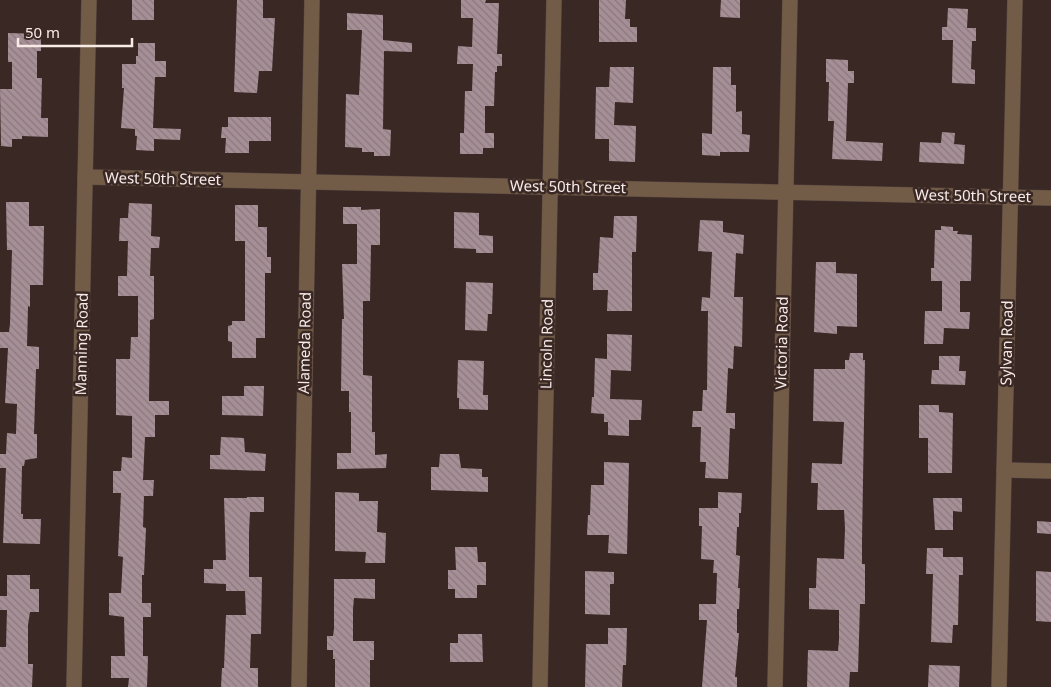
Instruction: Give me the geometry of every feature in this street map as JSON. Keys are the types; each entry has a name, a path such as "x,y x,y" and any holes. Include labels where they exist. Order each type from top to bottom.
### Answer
{"street":[{"name":"Manning Road","path":"74,687 89,0"},
{"name":"Alameda Road","path":"298,687 312,0"},
{"name":"Lincoln Road","path":"540,687 554,0"},
{"name":"Victoria Road","path":"774,687 790,0"},
{"name":"Sylvan Road","path":"999,687 1015,0"},
{"name":"West 50th Street","path":"85,177 1051,198"},
{"path":"1004,470 1051,471"}],"building":[{"path":"132,0 154,0 154,20 132,20"},
{"path":"237,0 263,0 263,18 275,18 272,71 259,71 257,93 234,92"},
{"path":"461,0 486,0 485,3 499,3 497,54 502,54 502,66 497,66 497,72 495,72 494,106 485,106 485,133 494,133 494,148 483,148 483,154 460,154 460,133 464,133 465,91 472,91 473,64 457,64 458,46 472,47 473,18 461,18"},
{"path":"599,0 626,0 625,19 630,19 630,27 637,27 637,42 599,42"},
{"path":"721,0 740,0 740,18 720,17"},
{"path":"948,8 968,9 967,28 976,28 976,41 972,41 971,69 975,70 975,84 952,83 953,40 942,40 942,27 947,27"},
{"path":"347,13 383,15 383,40 412,43 412,52 384,51 383,129 391,130 390,156 374,156 374,152 362,152 362,148 345,147 346,94 359,95 362,30 347,30"},
{"path":"8,33 41,34 41,51 37,51 37,78 42,78 41,118 48,118 48,137 22,136 22,139 12,139 12,147 1,146 0,89 12,89 12,62 8,62"},
{"path":"138,43 155,43 155,61 166,61 166,77 155,77 153,128 181,129 180,140 154,139 154,151 136,150 137,136 135,136 135,129 121,128 124,88 122,88 122,64 136,64"},
{"path":"826,59 848,60 848,71 854,71 854,83 848,83 846,141 883,143 882,161 832,159 834,121 828,121 829,82 826,82"},
{"path":"610,67 634,67 633,103 615,102 614,125 636,126 635,162 609,161 609,139 595,139 596,87 609,87"},
{"path":"713,67 731,67 731,85 736,85 736,112 742,111 742,134 750,135 749,152 720,152 720,156 702,155 702,133 712,134"},
{"path":"228,117 271,117 271,141 249,141 249,153 225,153 226,138 221,138 222,127 228,127"},
{"path":"942,132 955,133 954,144 965,145 964,164 919,162 920,142 941,143"},
{"path":"6,202 29,202 29,226 44,226 43,285 30,285 30,307 28,306 27,346 39,347 39,369 36,369 34,434 37,434 37,458 25,460 24,466 22,466 21,514 23,514 23,519 41,519 40,544 3,543 6,468 0,468 0,454 6,454 7,433 16,434 17,404 5,403 8,348 0,348 0,332 9,332 10,324 12,250 7,250"},
{"path":"129,203 152,204 151,236 160,237 159,248 151,248 150,276 154,276 154,319 150,320 149,401 169,401 169,415 155,415 155,437 145,437 143,480 154,480 153,496 144,496 143,527 146,528 142,603 151,603 151,617 143,617 143,656 148,656 147,687 128,687 129,678 111,678 111,656 125,656 124,617 109,615 109,593 121,593 123,557 118,556 121,493 113,493 113,471 121,471 122,457 132,458 132,416 116,415 116,359 130,359 131,337 138,337 138,296 118,296 118,276 127,276 128,241 119,241 120,218 128,218"},
{"path":"235,205 258,205 258,227 267,227 267,257 271,257 271,273 265,273 265,338 256,338 256,358 232,358 232,342 228,341 228,326 232,325 232,321 245,321 245,241 235,241"},
{"path":"343,207 361,207 361,210 380,209 380,245 371,245 370,301 363,301 363,375 372,376 372,432 375,432 375,455 387,454 386,468 337,469 337,453 351,453 349,391 341,391 342,319 344,319 342,264 357,264 357,224 343,224"},
{"path":"454,212 479,213 479,235 493,236 493,253 476,253 476,249 454,248"},
{"path":"614,216 637,216 636,252 632,252 632,311 607,311 608,290 593,290 593,273 598,273 600,237 613,238"},
{"path":"700,220 723,221 723,232 744,235 743,254 736,253 734,297 743,297 742,347 734,346 733,369 728,368 726,413 735,413 735,429 730,428 728,479 705,478 706,462 700,462 701,427 692,427 693,411 702,411 703,390 707,390 708,311 701,311 702,297 710,298 712,252 698,251"},
{"path":"941,226 953,227 953,231 958,231 957,234 972,235 971,281 960,281 960,312 970,312 969,329 944,328 943,344 924,344 925,311 942,311 942,281 931,281 931,268 934,268 935,230 941,230"},
{"path":"816,262 836,262 836,273 857,274 857,327 837,326 837,334 814,332"},
{"path":"466,282 493,283 492,314 488,314 487,331 465,330"},
{"path":"607,334 632,335 631,371 611,370 610,399 642,400 641,420 629,420 629,436 608,435 608,422 604,422 604,414 591,413 592,397 594,397 595,358 607,359"},
{"path":"850,353 863,353 863,360 865,360 862,564 865,564 865,604 860,604 858,672 850,672 849,687 807,687 808,650 838,651 839,610 809,609 809,588 816,588 817,558 844,559 845,528 844,510 817,510 818,483 811,483 812,463 842,464 844,422 813,421 814,369 845,369 845,360 849,360"},
{"path":"939,356 960,356 959,371 966,371 965,385 931,384 932,370 939,370"},
{"path":"458,360 484,361 483,395 488,395 488,410 459,409 459,398 457,398"},
{"path":"244,386 264,386 263,416 222,415 222,396 244,396"},
{"path":"919,405 939,405 939,412 953,413 952,473 928,473 928,438 919,438"},
{"path":"221,437 244,438 245,452 266,454 265,471 210,469 210,455 220,455"},
{"path":"440,454 459,454 461,468 482,469 482,477 488,477 488,492 431,490 431,467 439,467"},
{"path":"604,462 629,463 627,554 608,553 609,535 587,535 591,485 604,485"},
{"path":"335,492 359,493 359,501 378,501 377,532 386,533 385,563 365,563 366,552 335,551"},
{"path":"718,492 742,493 739,527 737,527 736,555 740,556 739,609 737,609 737,633 739,633 735,677 737,677 737,687 702,687 707,620 699,620 699,604 716,604 717,573 713,573 714,560 701,559 702,526 699,526 699,508 718,508"},
{"path":"264,497 264,512 250,512 249,533 249,577 262,577 261,634 251,634 250,668 258,668 258,687 221,687 222,668 224,668 226,615 246,615 245,591 226,591 226,584 204,583 204,569 213,569 213,560 226,560 224,498"},
{"path":"933,498 962,498 962,512 953,511 953,530 935,530"},
{"path":"1037,521 1051,522 1051,534 1037,533"},
{"path":"455,547 477,547 478,562 486,562 486,585 477,585 477,598 455,598 455,589 448,589 448,570 456,570"},
{"path":"927,548 943,548 943,557 963,557 963,575 959,575 958,625 953,625 952,643 931,642 933,574 926,574"},
{"path":"585,571 614,572 614,584 610,584 610,615 585,614"},
{"path":"1036,571 1051,572 1051,622 1036,621"},
{"path":"7,575 30,575 30,589 39,589 39,612 30,612 28,625 28,664 33,664 32,687 0,687 0,647 6,647 7,610 0,610 0,596 7,596"},
{"path":"334,579 375,579 375,599 354,598 353,609 353,641 374,641 374,660 370,660 370,687 335,687 335,659 333,659 333,650 327,650 327,636 333,636 334,629"},
{"path":"608,628 627,628 626,665 623,665 622,687 585,687 586,644 608,644"},
{"path":"458,634 482,634 483,662 450,662 450,643 458,643"},
{"path":"929,665 960,666 959,687 928,687"}]}
